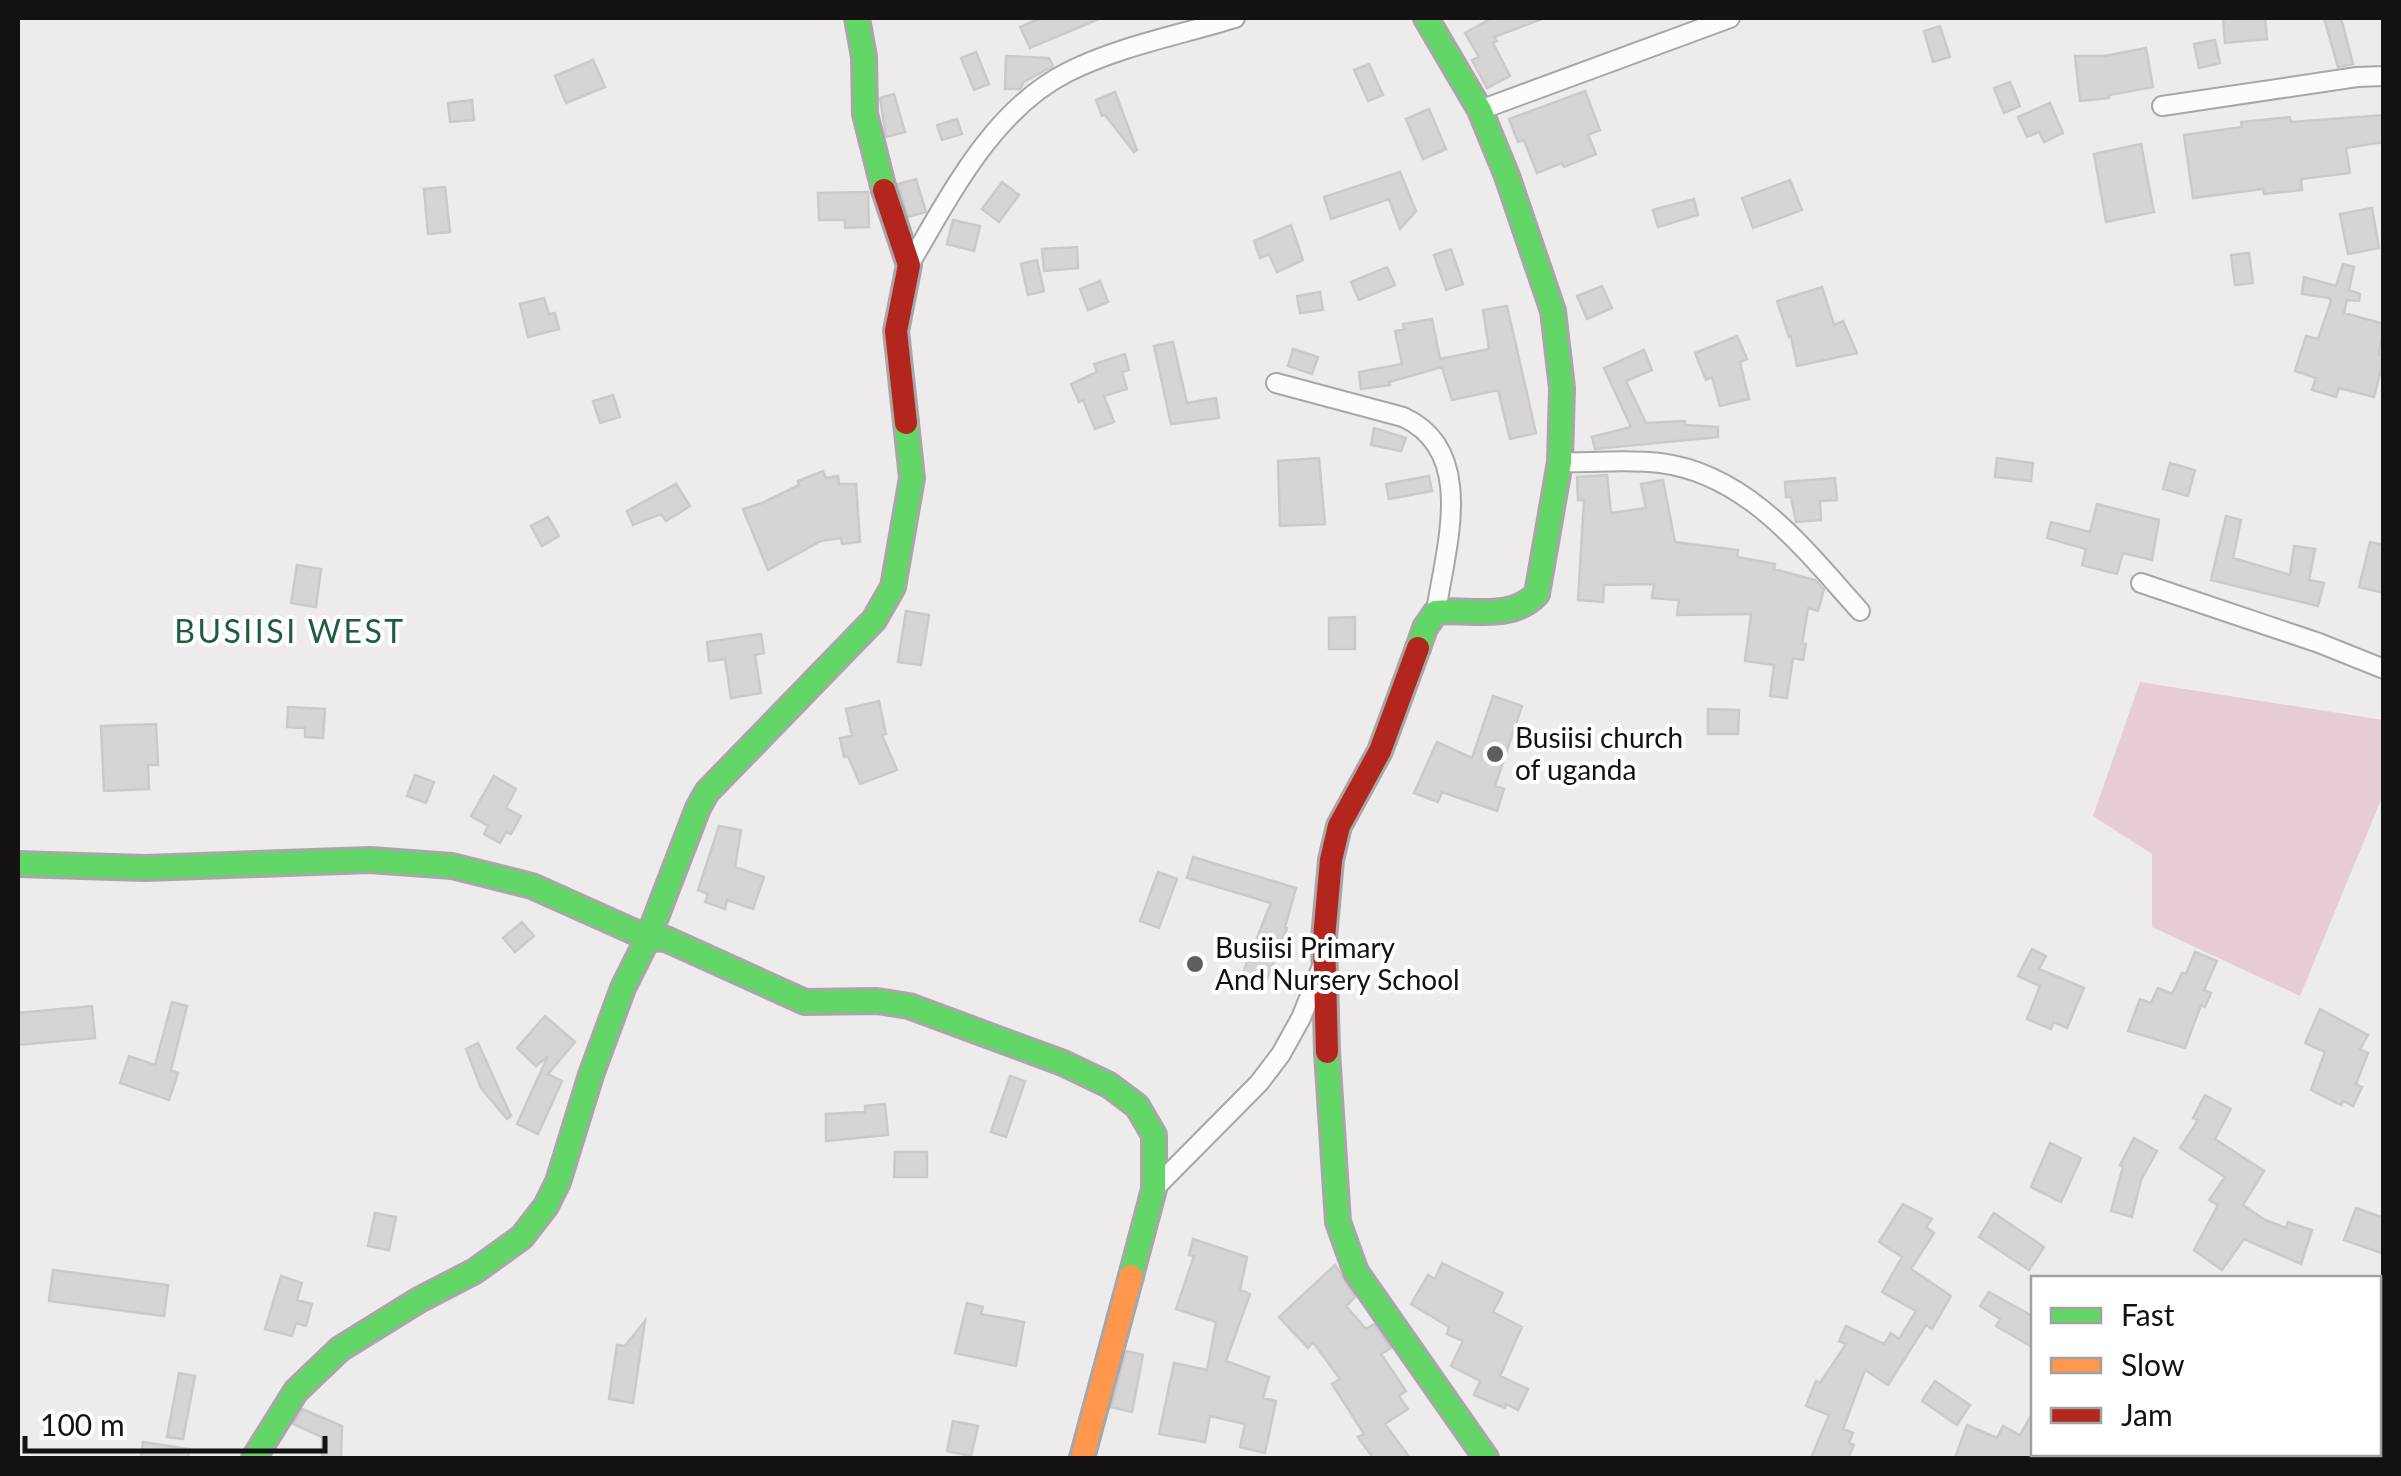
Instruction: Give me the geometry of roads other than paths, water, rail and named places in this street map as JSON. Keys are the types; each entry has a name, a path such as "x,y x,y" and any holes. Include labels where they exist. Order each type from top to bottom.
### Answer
{"street":[{"path":"858,18 864,56 865,114 886,198 909,266"},
{"path":"254,1458 296,1391 340,1349 475,1270 534,1224 558,1182 590,1075 623,988 648,938 707,792 874,620 893,587 912,478 896,331 909,266 955,187 1010,116 1034,94 1086,64 1235,18"},
{"path":"1426,18 1480,110 1508,176 1553,311 1562,388 1560,462 1541,578 1531,602 1511,612 1455,608 1436,612"},
{"path":"1480,110 1730,18"},
{"path":"2162,106 2384,76"},
{"path":"1276,383 1420,424 1444,456 1452,496 1436,612 1425,628 1380,751 1340,826 1328,878 1324,1030 1338,1222 1344,1246 1356,1272 1486,1458"},
{"path":"1560,462 1661,463 1727,486 1750,499 1787,530 1860,610"},
{"path":"2142,583 2318,642 2384,669"},
{"path":"18,864 160,868 396,862 459,867 546,892 804,1002 877,1001 910,1006 1063,1063 1110,1085 1136,1106 1154,1135 1154,1189 1082,1458"},
{"path":"1154,1189 1258,1083 1281,1054 1301,1018 1324,960"}],"place":[{"name":"Busiisi church of uganda","path":"1495,754"},
{"name":"Busiisi Primary And Nursery School","path":"1195,964"}],"district":[{"name":"BUSIISI WEST","path":"290,632"}]}
